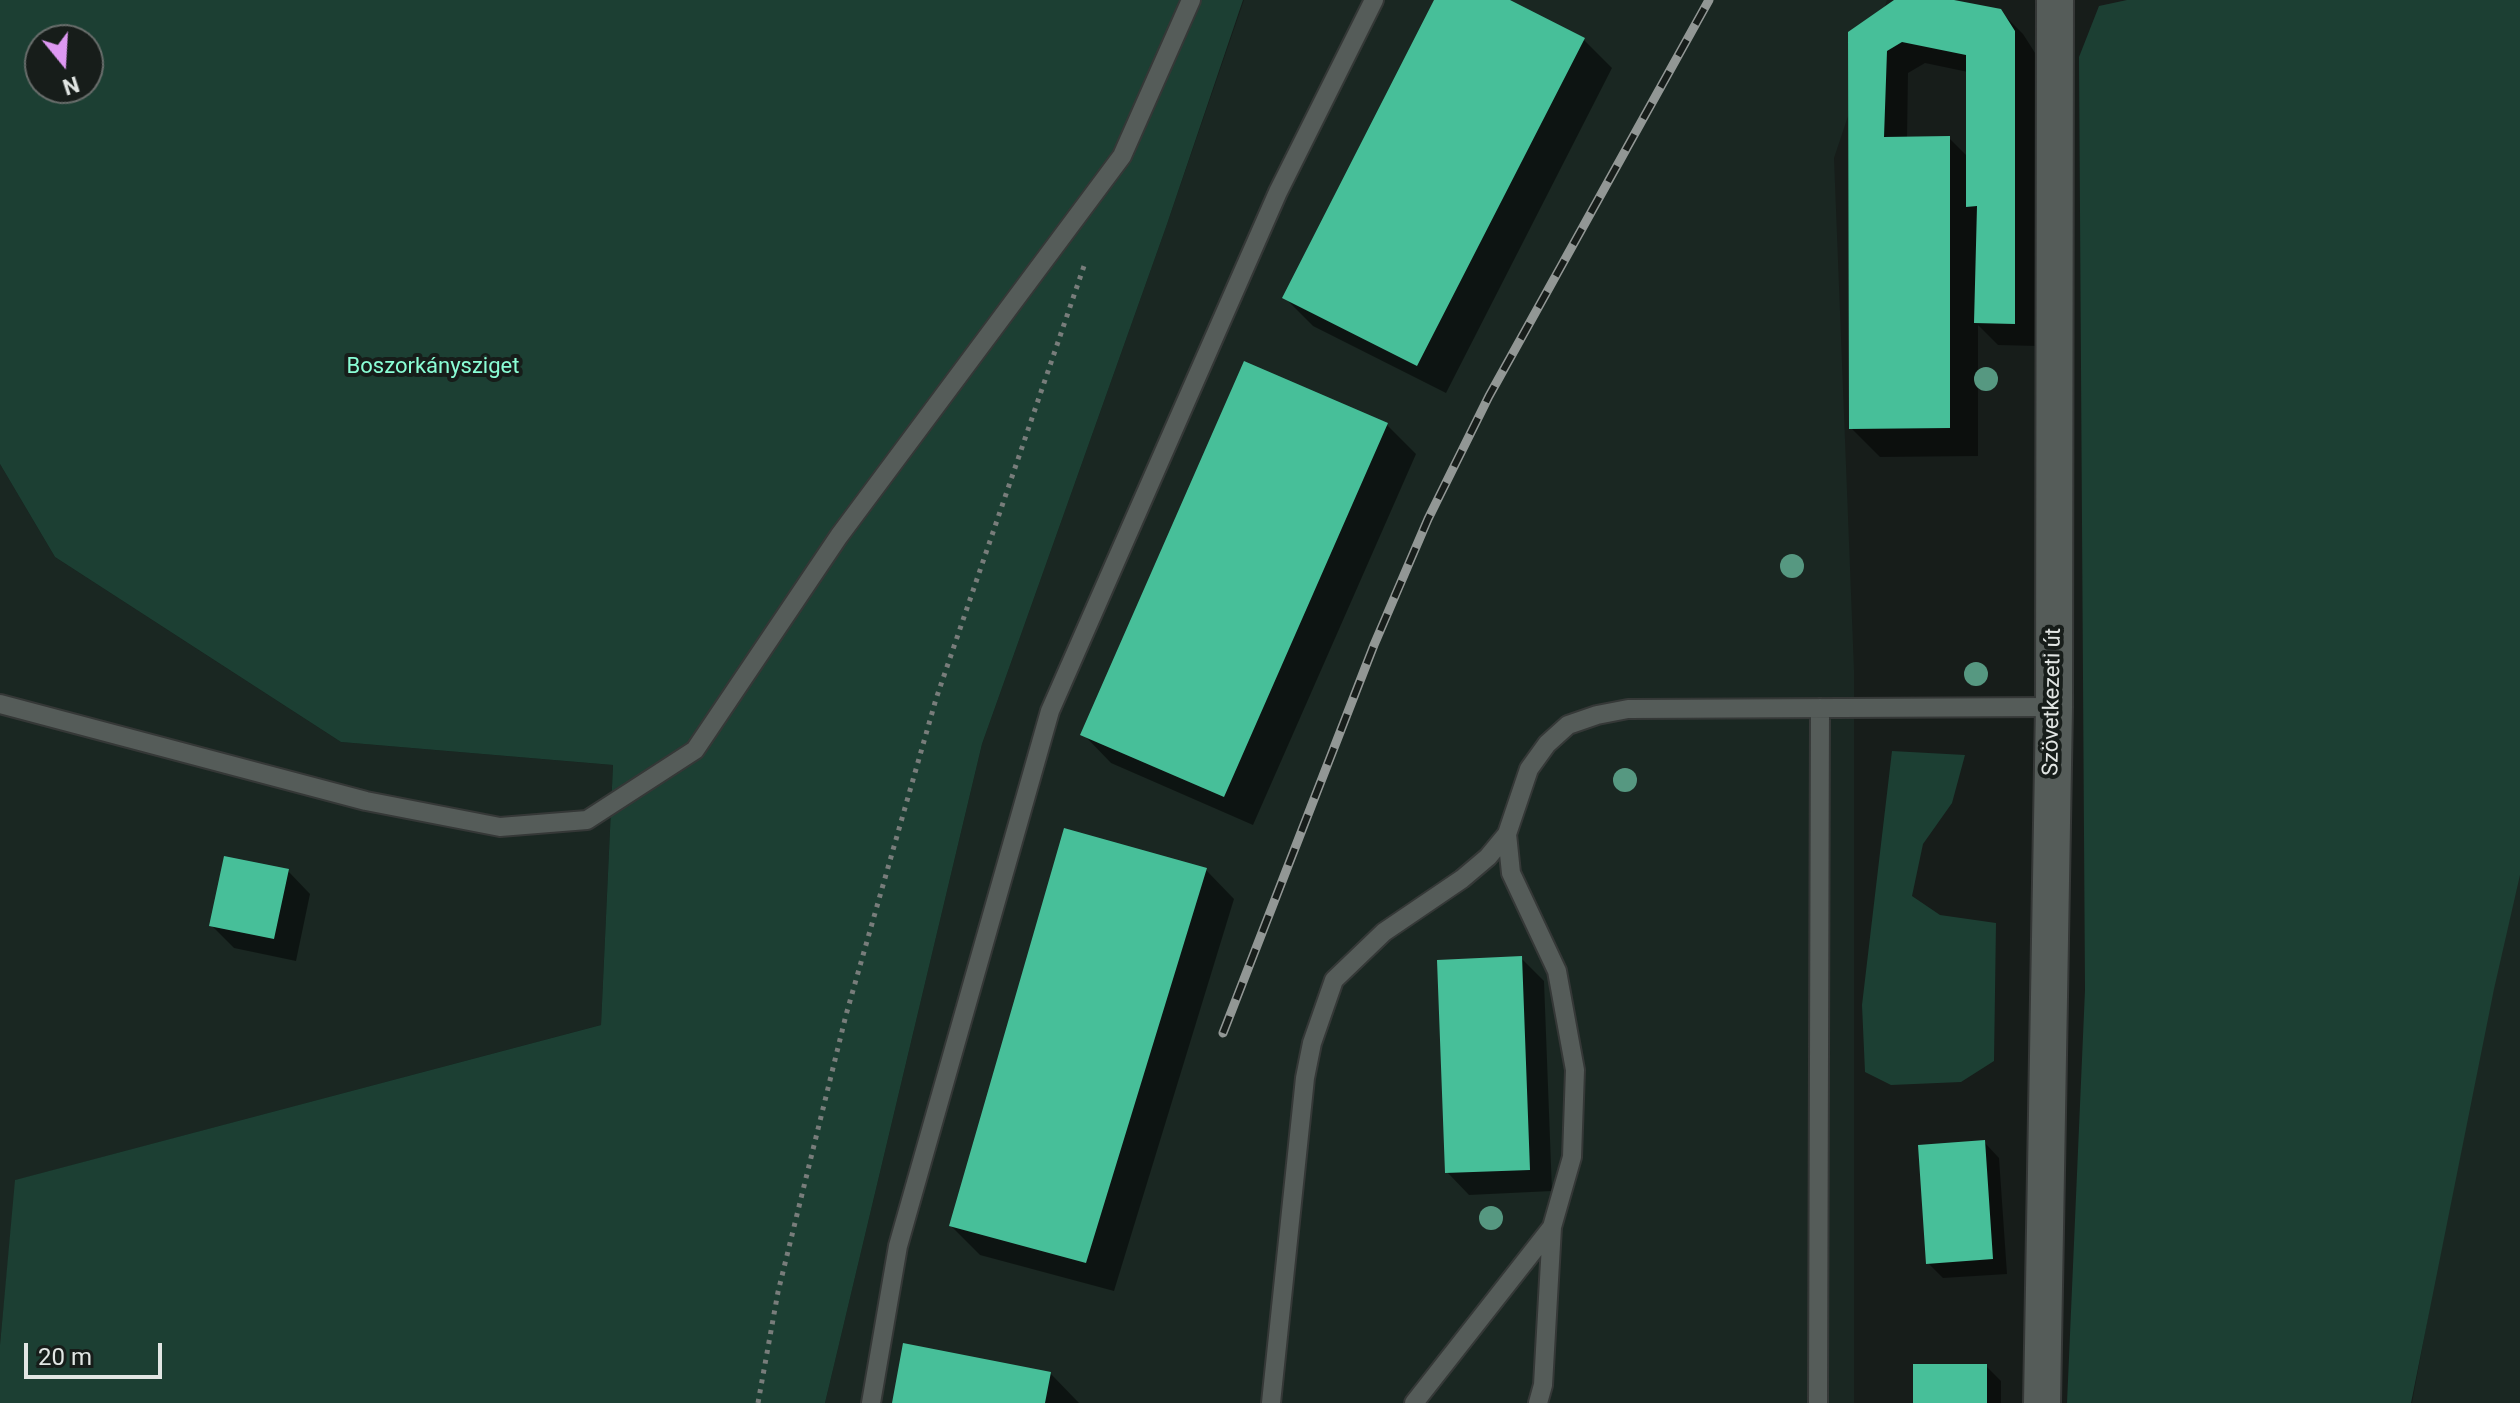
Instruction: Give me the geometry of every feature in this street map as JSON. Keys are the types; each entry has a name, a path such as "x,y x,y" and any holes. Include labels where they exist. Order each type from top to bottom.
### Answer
{"street":[{"name":"Szövetkezeti út","path":"2042,1403 2054,707 2055,0"}],"lane":[{"path":"0,704 366,801 500,827 587,820 695,750 839,536 1122,156 1191,0"},
{"path":"871,1403 898,1246 1050,711 1278,192 1374,0"},
{"path":"1271,1403 1305,1078 1322,1009 1334,980 1356,956 1488,857 1507,834 1529,769 1547,744 1568,725 1628,709 2054,707"},
{"path":"1818,1403 1820,708"},
{"path":"1507,834 1511,873 1557,971 1575,1070 1572,1157 1552,1227 1543,1385 1538,1403"},
{"path":"1414,1403 1552,1227"}],"path":[{"path":"758,1403 778,1292 846,1015 927,729 1086,261"}],"shaded area":[{"path":"1244,0 1887,0 1834,158 1854,670 1854,1403 825,1403 982,744"},
{"path":"0,464 55,557 341,742 613,765 601,1025 16,1180 0,1345"},
{"path":"2520,814 2520,1403 2412,1403"}],"green space":[{"name":"Boszorkánysziget","path":"0,0 1243,0 1166,227 982,744 825,1403 0,1403 0,1345 15,1180 601,1025 613,765 341,742 55,557 0,464"},
{"path":"2127,0 2520,0 2520,875 2494,989 2411,1403 2067,1403 2085,990 2079,57 2099,6"},
{"path":"1892,751 1965,755 1952,803 1923,844 1912,896 1940,915 1996,923 1994,1061 1961,1082 1891,1085 1865,1072 1862,1005"}],"building":[{"path":"1434,0 1510,0 1585,38 1417,366 1282,298"},
{"path":"1894,0 1954,0 2001,9 2015,31 2015,324 1974,323 1977,206 1966,207 1966,55 1902,42 1887,51 1884,137 1950,136 1950,428 1849,429 1848,32"},
{"path":"1244,361 1388,423 1224,797 1080,735"},
{"path":"1064,828 1207,868 1086,1263 949,1226"},
{"path":"224,856 289,869 274,939 209,926"},
{"path":"1522,956 1530,1170 1445,1173 1437,960"},
{"path":"1985,1140 1993,1259 1926,1264 1918,1145"},
{"path":"903,1343 1051,1372 1045,1403 892,1403"},
{"path":"1913,1364 1987,1364 1987,1403 1913,1403"}],"railway":[{"path":"1223,1033 1374,645 1428,519 1489,396 1709,0"}]}
